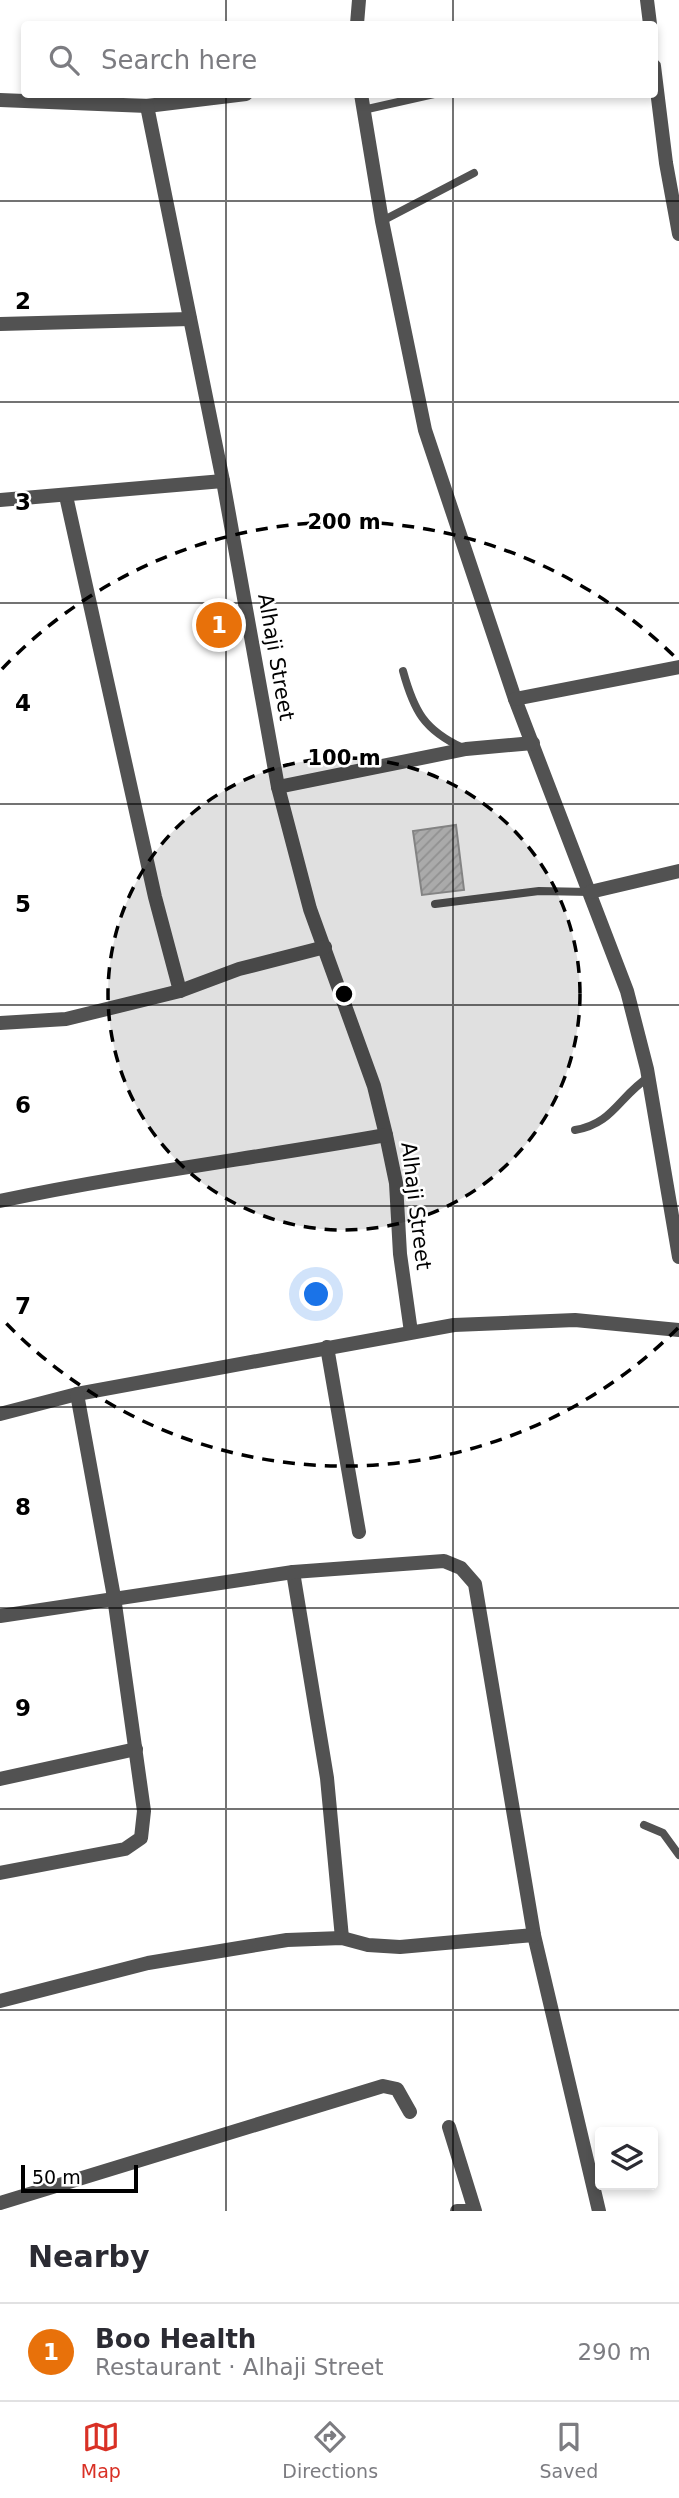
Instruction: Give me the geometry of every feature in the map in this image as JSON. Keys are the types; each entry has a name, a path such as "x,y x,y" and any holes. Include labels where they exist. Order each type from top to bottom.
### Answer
{"street":[{"path":"357,21 359,0"},
{"path":"647,0 650,21"},
{"path":"0,100 147,106 213,98"},
{"path":"362,98 382,221 425,430 515,699 627,991 649,1077 679,1258"},
{"path":"658,98 679,234"},
{"name":"Alhaji Street","path":"147,106 223,481 278,787 310,909 374,1086 386,1135 396,1183 400,1254 411,1332"},
{"path":"0,324 190,319"},
{"path":"0,500 223,481"},
{"path":"66,496 155,897 180,991"},
{"path":"515,699 679,667"},
{"path":"278,787 466,749 533,743"},
{"path":"590,892 679,871"},
{"path":"0,1023 66,1018 180,991 239,969 325,947"},
{"path":"0,1201 75,1185 162,1174 386,1135"},
{"path":"0,1414 78,1394 454,1325 575,1320 679,1330"},
{"path":"327,1347 359,1532"},
{"path":"0,1872 134,1846 141,1838 144,1811 136,1749 114,1597 78,1394"},
{"path":"0,1616 293,1572 444,1561 461,1569 475,1584 534,1935 599,2211"},
{"path":"293,1572 327,1778 342,1938"},
{"path":"0,1779 136,1749"},
{"path":"0,2001 148,1962 287,1940 342,1938 368,1945 400,1947 534,1935"},
{"path":"0,2203 383,2086 397,2088 411,2112"},
{"path":"449,2127 475,2211"},
{"path":"457,2211 466,2211"}],"lane":[{"path":"363,110 416,98"},
{"path":"382,221 474,173"},
{"path":"403,671 411,700 424,722 445,739 466,749"},
{"path":"435,904 539,891 590,892"},
{"path":"575,1130 588,1128 610,1116 636,1085 649,1077"},
{"path":"644,1825 663,1833 679,1855"}],"building":[{"path":"456,825 464,890 422,895 413,831"}],"place":[{"name":"Boo Health","path":"219,625"}]}
